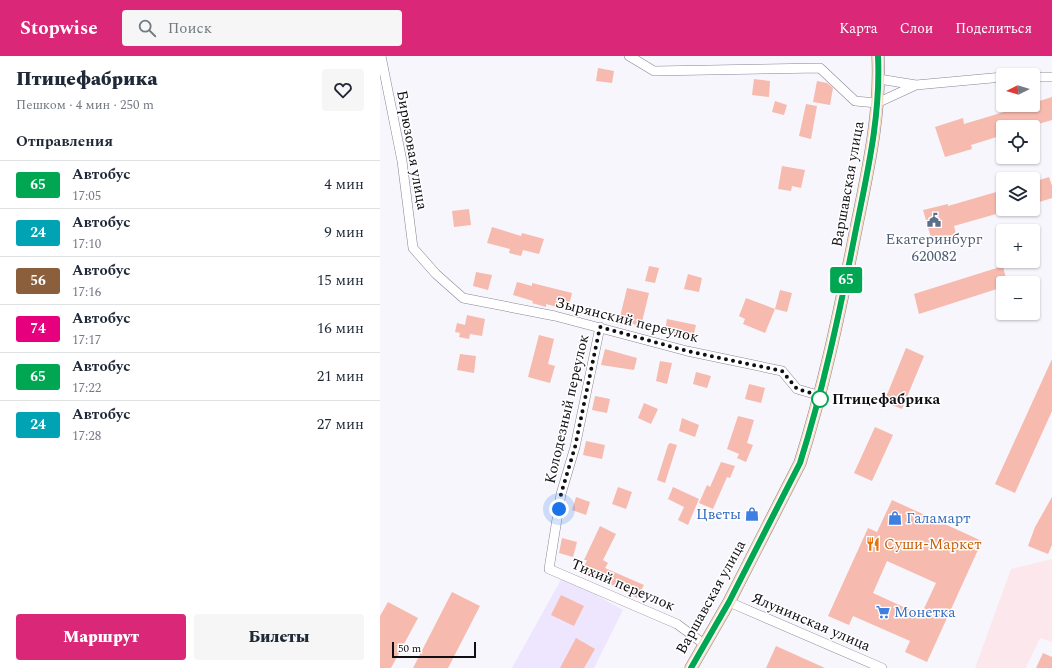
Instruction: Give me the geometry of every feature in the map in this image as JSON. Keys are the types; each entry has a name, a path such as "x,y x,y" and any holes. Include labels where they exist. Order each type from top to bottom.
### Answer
{"main road":[{"name":"Варшавская улица","path":"691,668 729,602 800,463 821,396 875,136 879,79 878,56"}],"street":[{"name":"Бирюзовая улица","path":"381,56 402,161 413,248"},
{"path":"629,56 654,71 820,68 855,101 877,103 916,85"},
{"path":"1040,77 1052,77"},
{"path":"879,79 916,85 996,78"},
{"name":"Зырянский переулок","path":"413,248 436,274 463,298 555,316 687,351 782,371 797,389 821,396"},
{"name":"Колодезный переулок","path":"549,569 561,494 575,447 600,327"},
{"name":"Тихий переулок","path":"549,569 677,624 704,644"},
{"name":"Ялунинская улица","path":"729,602 882,668"}],"shaded area":[{"path":"1052,559 1052,642 1040,638 1026,668 975,668 1011,569"},
{"path":"563,576 623,610 594,668 512,668"}],"building":[{"path":"598,68 614,71 612,83 596,81"},
{"path":"754,79 770,81 769,97 752,95"},
{"path":"817,81 827,83 833,88 830,105 813,102"},
{"path":"1052,97 1052,120 1040,124 1040,120 996,120 996,137 971,145 972,149 945,157 935,127 963,118 964,124 1004,112 1040,112 1040,101"},
{"path":"775,101 787,105 784,115 772,112"},
{"path":"806,104 817,106 811,139 799,136"},
{"path":"782,166 805,170 801,188 792,186 791,191 778,189"},
{"path":"1049,177 1052,186 1052,198 1040,202 1040,180"},
{"path":"996,192 996,214 954,226 956,234 932,241 923,210 948,204 948,206"},
{"path":"469,209 471,225 454,227 452,211"},
{"path":"492,227 521,236 522,233 544,239 539,254 523,250 521,256 509,253 510,249 487,243"},
{"path":"649,266 659,268 655,283 645,281"},
{"path":"997,268 1003,268 1005,276 996,276 996,289 919,314 914,294"},
{"path":"476,272 492,275 488,290 473,286"},
{"path":"688,274 702,278 699,292 684,289"},
{"path":"517,282 532,286 532,283 572,293 568,310 546,304 546,307 513,295"},
{"path":"627,288 649,293 641,326 619,321"},
{"path":"780,290 792,293 787,312 775,309"},
{"path":"746,298 775,309 765,333 743,324 745,319 739,316"},
{"path":"467,315 485,319 482,336 470,334 469,339 459,337 460,333 455,332 457,323 465,325"},
{"path":"667,319 696,325 693,338 665,331"},
{"path":"539,335 554,339 548,364 555,366 550,383 528,377"},
{"path":"906,348 924,356 902,409 884,402"},
{"path":"605,349 637,358 634,370 601,365"},
{"path":"460,354 476,356 474,373 457,370"},
{"path":"1052,359 1052,411 1015,493 995,484"},
{"path":"660,361 672,363 667,384 656,381"},
{"path":"696,372 711,376 707,388 693,384"},
{"path":"749,384 765,388 761,403 745,399"},
{"path":"595,396 610,399 607,413 592,410"},
{"path":"644,403 658,409 651,424 638,418"},
{"path":"738,416 754,420 747,443 753,445 746,462 737,458 739,454 727,449"},
{"path":"682,418 699,425 695,437 679,431"},
{"path":"875,427 893,435 872,481 854,473"},
{"path":"586,441 605,445 602,459 583,455"},
{"path":"670,443 677,445 665,483 657,480 668,445"},
{"path":"721,462 735,466 730,478 727,477 713,509 699,503 707,485 710,487"},
{"path":"618,487 632,492 626,509 612,504"},
{"path":"673,487 699,499 688,525 678,520 684,507 668,499"},
{"path":"576,497 590,502 586,515 572,510"},
{"path":"1052,497 1052,545 1048,554 1028,546 1035,527"},
{"path":"892,500 982,541 927,662 905,652 910,641 853,616 849,625 828,616 868,528 877,532","holes":["887,561 936,583 921,615 873,593"]},
{"path":"600,526 616,534 603,560 608,563 605,568 644,585 637,598 582,570 587,560 584,560"},
{"path":"562,538 577,542 573,557 559,553"},
{"path":"452,592 480,606 448,668 413,668"},
{"path":"561,595 584,606 574,626 551,615"},
{"path":"388,602 418,618 391,668 380,668 380,616"},
{"path":"576,638 595,649 584,668 560,668"},
{"path":"776,646 825,668 766,668"},
{"path":"1043,653 1052,657 1052,668 1036,668"}],"bus line":[{"name":"65","path":"691,668 729,602 800,463 805,449 821,396 875,136 879,79 878,56"}],"place":[{"name":"Екатеринбург 620082","path":"934,220"},
{"name":"Птицефабрика","path":"820,399"},
{"name":"Цветы","path":"752,514"},
{"name":"Галамарт","path":"895,518"},
{"name":"Суши-Маркет","path":"873,544"},
{"name":"Монетка","path":"883,612"}],"route":[{"path":"559,509 561,494 575,447 600,327 656,341 687,351 782,371 797,389 821,396 820,399"}]}
